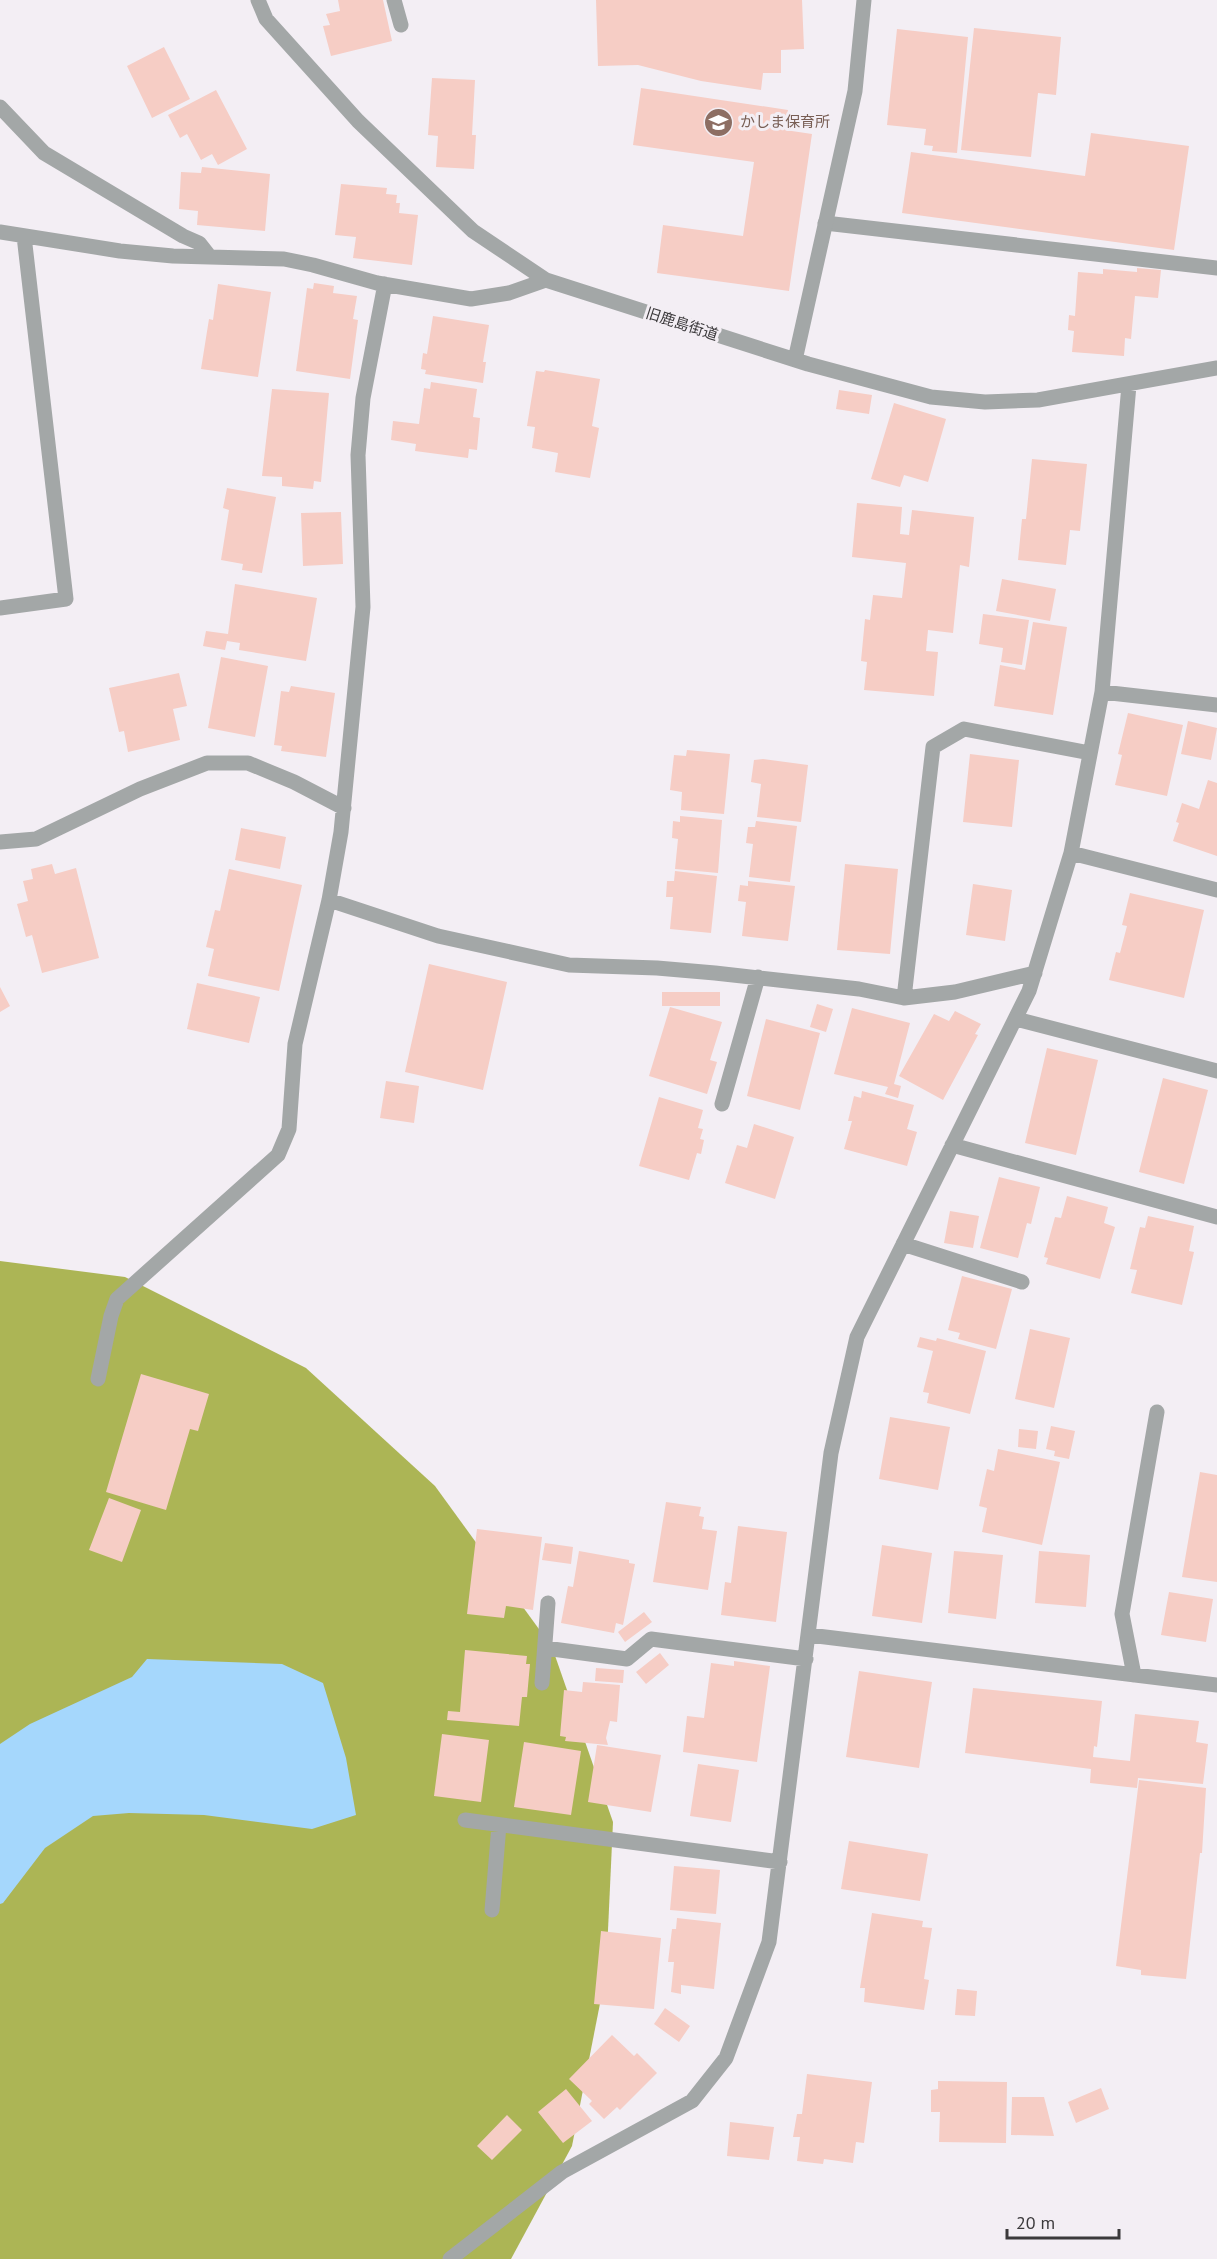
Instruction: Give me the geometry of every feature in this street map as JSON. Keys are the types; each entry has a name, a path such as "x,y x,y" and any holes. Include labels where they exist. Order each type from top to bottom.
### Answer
{"street":[{"name":"旧鹿島街道","path":"258,0 266,19 358,121 473,231 546,280 795,360 931,397 985,402 1038,400 1217,368"},
{"path":"394,0 401,25"},
{"path":"795,360 855,91 864,0"},
{"path":"0,106 44,153 173,230 200,243 210,257"},
{"path":"825,223 1217,268"},
{"path":"0,232 120,251 284,259 385,284 471,298 509,293 546,280"},
{"path":"0,608 66,599 24,236"},
{"path":"98,1379 111,1316 117,1299 278,1155 290,1129 295,1044 329,900 344,808 363,607 358,455 363,398 385,284"},
{"path":"450,2259 562,2172 692,2101 726,2058 769,1942 831,1453 857,1337 1029,991 1071,853 1102,692 1129,385"},
{"path":"1102,692 1217,705"},
{"path":"904,998 933,747 964,729 1090,753"},
{"path":"0,842 36,839 140,789 207,763 248,763 294,782 344,808"},
{"path":"1071,853 1217,890"},
{"path":"329,900 438,936 568,965 657,968 758,977 859,989 904,998 955,992 1035,973"},
{"path":"722,1104 758,977"},
{"path":"1016,1018 1217,1071"},
{"path":"952,1145 1217,1217"},
{"path":"903,1244 1022,1282"},
{"path":"1134,1674 1122,1614 1157,1412"},
{"path":"542,1683 548,1603"},
{"path":"809,1635 1217,1685"},
{"path":"545,1648 627,1659 651,1639 806,1659"},
{"path":"465,1820 780,1862"},
{"path":"492,1910 499,1825"}],"green space":[{"path":"0,1261 125,1277 306,1368 435,1486 552,1647 613,1822 606,1973 572,2146 511,2259 0,2259"}],"water":[{"path":"147,1659 282,1664 323,1683 346,1758 356,1815 312,1829 204,1815 129,1813 93,1816 45,1848 0,1904 0,1744 30,1724 132,1677"}],"building":[{"path":"338,0 383,0 392,41 331,56 323,26 330,25 326,14 340,11"},
{"path":"596,0 802,0 804,49 781,50 781,73 763,73 761,90 701,81 638,65 598,66"},
{"path":"974,28 1061,37 1056,95 1038,93 1031,157 961,150"},
{"path":"897,29 968,37 957,153 932,151 933,146 924,145 926,129 887,125"},
{"path":"164,47 190,99 152,118 127,66"},
{"path":"432,78 475,80 472,135 476,135 474,169 436,167 438,136 428,135"},
{"path":"641,88 788,110 785,130 812,134 789,291 657,273 663,225 743,236 754,162 633,145"},
{"path":"216,90 247,149 218,165 212,154 201,160 187,134 180,138 168,115"},
{"path":"1091,133 1189,146 1174,250 902,213 911,152 1085,176"},
{"path":"202,167 270,174 265,231 197,225 198,211 179,209 181,172 201,173"},
{"path":"341,184 387,188 386,194 397,195 396,203 400,203 399,213 418,215 412,265 353,258 356,237 335,235"},
{"path":"1137,268 1161,270 1158,298 1135,296 1131,339 1125,338 1124,356 1072,352 1074,331 1068,330 1069,315 1075,316 1078,272 1103,274 1103,269 1137,272"},
{"path":"314,283 334,286 333,293 357,296 353,319 358,320 350,379 296,371 307,288 313,289"},
{"path":"218,284 271,292 258,377 201,369 209,319 213,320"},
{"path":"433,316 489,325 483,362 486,362 483,383 425,374 426,370 421,369 423,353 427,354"},
{"path":"545,370 600,379 592,426 599,428 590,478 555,472 558,453 532,448 535,427 527,426 536,371 544,372"},
{"path":"431,382 477,389 473,417 480,418 477,450 469,449 468,458 415,451 416,444 391,440 393,421 419,424 424,388 430,389"},
{"path":"272,389 329,393 321,482 314,481 313,489 282,486 282,477 262,476"},
{"path":"839,390 872,395 869,414 836,409"},
{"path":"894,403 946,419 928,482 904,475 900,487 871,479"},
{"path":"1032,459 1087,464 1080,531 1070,530 1066,565 1018,560 1022,519 1026,519"},
{"path":"227,488 276,497 262,573 242,570 243,564 221,560 229,510 223,508"},
{"path":"857,503 902,507 900,534 909,535 912,510 974,517 969,567 960,565 953,633 928,630 926,651 938,652 934,696 864,690 867,662 861,661 865,619 870,620 873,595 902,598 906,563 852,557"},
{"path":"341,512 343,564 303,566 301,513"},
{"path":"1002,579 1056,589 1050,621 996,611"},
{"path":"235,584 317,598 306,661 239,650 240,643 227,641 225,650 203,646 206,631 228,634"},
{"path":"983,614 1029,620 1022,665 1001,662 1003,648 979,644"},
{"path":"1033,622 1067,627 1053,715 994,706 1000,665 1025,670"},
{"path":"221,657 268,666 255,737 208,728"},
{"path":"179,673 187,706 173,709 180,740 128,752 124,731 119,732 109,688"},
{"path":"291,686 335,693 326,757 281,751 282,746 274,745 281,691 289,692"},
{"path":"1128,713 1183,725 1167,796 1115,785 1122,755 1118,754"},
{"path":"1188,721 1217,728 1211,760 1181,754"},
{"path":"687,750 730,754 724,814 681,810 682,792 670,790 674,755 686,756"},
{"path":"970,754 1019,760 1012,827 963,822"},
{"path":"763,759 808,765 801,822 757,817 761,784 751,782 754,760"},
{"path":"1208,780 1217,783 1217,856 1173,841 1182,803 1199,809"},
{"path":"680,816 722,820 718,873 675,869 678,839 672,838 673,821 680,822"},
{"path":"756,821 797,826 790,882 749,877 753,844 746,843 748,827 755,827"},
{"path":"241,828 286,837 280,869 235,860"},
{"path":"52,864 55,874 76,868 99,958 42,973 32,935 26,937 17,904 28,901 23,881 33,879 31,869"},
{"path":"845,864 898,869 890,954 837,950"},
{"path":"229,869 302,885 279,991 208,976 214,949 206,947 215,910 220,911"},
{"path":"675,871 717,876 711,933 670,929 673,897 666,897 667,881 674,881"},
{"path":"748,881 795,886 788,941 742,936 746,902 738,901 740,885 748,886"},
{"path":"973,884 1012,890 1005,941 966,935"},
{"path":"1130,893 1204,910 1184,998 1109,980 1116,952 1120,953 1127,926 1122,925"},
{"path":"429,964 507,982 483,1090 405,1072"},
{"path":"197,983 260,997 249,1043 187,1029"},
{"path":"0,987 10,1006 0,1012"},
{"path":"662,992 720,992 720,1006 662,1006"},
{"path":"817,1004 833,1009 826,1032 810,1027"},
{"path":"670,1007 722,1022 710,1060 717,1062 707,1094 649,1076"},
{"path":"852,1008 910,1023 894,1084 901,1086 898,1098 885,1094 888,1087 834,1074"},
{"path":"955,1011 981,1024 975,1034 978,1035 943,1100 899,1076 934,1014 949,1021"},
{"path":"766,1019 820,1033 800,1110 747,1096"},
{"path":"1047,1048 1098,1060 1076,1155 1025,1143"},
{"path":"1163,1078 1208,1090 1184,1184 1139,1172"},
{"path":"386,1081 419,1086 414,1123 380,1118"},
{"path":"862,1091 914,1105 907,1129 917,1132 907,1166 844,1149 852,1121 848,1121 854,1096 861,1098"},
{"path":"659,1097 703,1110 698,1128 703,1129 700,1139 704,1140 701,1154 697,1153 689,1180 639,1166"},
{"path":"754,1124 794,1137 775,1199 725,1183 737,1145 747,1148"},
{"path":"999,1177 1040,1187 1031,1224 1027,1223 1018,1258 980,1248"},
{"path":"1067,1196 1108,1207 1104,1223 1115,1227 1100,1279 1046,1264 1048,1258 1044,1257 1055,1217 1061,1218"},
{"path":"950,1211 979,1216 973,1248 944,1243"},
{"path":"1148,1216 1194,1226 1189,1251 1194,1252 1182,1305 1131,1293 1137,1270 1130,1269 1140,1227 1145,1228"},
{"path":"962,1276 1012,1289 996,1349 958,1339 960,1333 948,1330"},
{"path":"1030,1329 1070,1338 1054,1408 1015,1399"},
{"path":"920,1337 936,1341 937,1338 986,1351 970,1414 927,1403 929,1393 923,1392 933,1351 917,1347"},
{"path":"141,1374 209,1394 198,1431 190,1429 166,1510 106,1492"},
{"path":"890,1417 950,1427 938,1490 879,1479"},
{"path":"1051,1426 1075,1431 1069,1459 1054,1456 1055,1451 1046,1449"},
{"path":"1019,1429 1038,1431 1036,1449 1018,1447"},
{"path":"998,1449 1060,1462 1042,1545 982,1532 987,1508 979,1506 987,1469 994,1471"},
{"path":"1200,1472 1217,1475 1217,1582 1182,1577"},
{"path":"109,1498 141,1510 122,1562 89,1550"},
{"path":"666,1502 701,1507 699,1516 704,1517 702,1529 717,1531 708,1590 653,1582"},
{"path":"738,1526 787,1532 776,1622 721,1615 725,1582 731,1583"},
{"path":"477,1529 542,1537 533,1610 506,1606 504,1618 467,1614"},
{"path":"545,1543 573,1547 571,1564 542,1560"},
{"path":"882,1545 932,1553 922,1623 872,1616"},
{"path":"579,1551 629,1560 629,1563 635,1564 623,1625 616,1623 614,1633 561,1623 568,1586 573,1587"},
{"path":"954,1551 1003,1555 996,1619 948,1613"},
{"path":"1039,1551 1090,1555 1086,1607 1035,1603"},
{"path":"1169,1592 1213,1599 1206,1642 1161,1635"},
{"path":"644,1612 652,1622 625,1642 618,1632"},
{"path":"465,1650 527,1656 526,1664 530,1664 527,1697 522,1697 519,1726 447,1720 448,1711 460,1712"},
{"path":"660,1653 669,1665 646,1684 636,1672"},
{"path":"734,1661 770,1666 757,1762 683,1752 687,1716 704,1718 711,1663 734,1666"},
{"path":"596,1668 624,1670 623,1683 595,1681"},
{"path":"859,1671 932,1682 919,1768 846,1757"},
{"path":"583,1682 620,1685 617,1722 610,1721 606,1738 608,1745 565,1741 566,1737 560,1736 564,1690 582,1692"},
{"path":"973,1688 1102,1701 1097,1747 1094,1746 1093,1757 1130,1761 1135,1714 1199,1721 1196,1742 1208,1744 1203,1784 1138,1778 1137,1788 1090,1783 1091,1769 965,1753"},
{"path":"442,1734 489,1740 481,1802 434,1796"},
{"path":"524,1742 581,1751 571,1815 514,1807"},
{"path":"597,1745 661,1755 651,1812 588,1802"},
{"path":"698,1764 739,1770 731,1822 690,1816"},
{"path":"1139,1780 1206,1788 1202,1853 1200,1853 1186,1979 1141,1975 1141,1970 1116,1966"},
{"path":"849,1841 928,1854 920,1901 841,1889"},
{"path":"674,1866 720,1870 716,1914 670,1910"},
{"path":"872,1913 923,1921 922,1927 932,1928 924,1979 929,1980 924,2010 864,2002 865,1988 860,1988"},
{"path":"677,1918 721,1923 714,1989 681,1985 681,1994 671,1992 674,1962 668,1962 672,1929 676,1929"},
{"path":"601,1931 661,1938 654,2009 594,2004"},
{"path":"957,1989 977,1991 975,2016 955,2015"},
{"path":"665,2008 690,2026 679,2042 654,2024"},
{"path":"612,2035 634,2056 637,2053 657,2073 620,2110 617,2107 604,2119 589,2104 592,2101 569,2079"},
{"path":"807,2074 872,2082 864,2143 856,2142 853,2163 824,2159 823,2164 797,2161 800,2137 793,2137 797,2114 802,2114"},
{"path":"938,2081 1007,2082 1006,2143 939,2142 940,2112 931,2112 931,2090 938,2089"},
{"path":"1101,2088 1109,2109 1076,2123 1068,2102"},
{"path":"566,2089 592,2121 563,2143 538,2112"},
{"path":"1012,2097 1044,2097 1054,2136 1011,2135"},
{"path":"507,2115 522,2130 492,2160 477,2146"},
{"path":"730,2122 774,2127 769,2160 727,2156"}],"place":[{"name":"かしま保育所","path":"719,122"}]}
